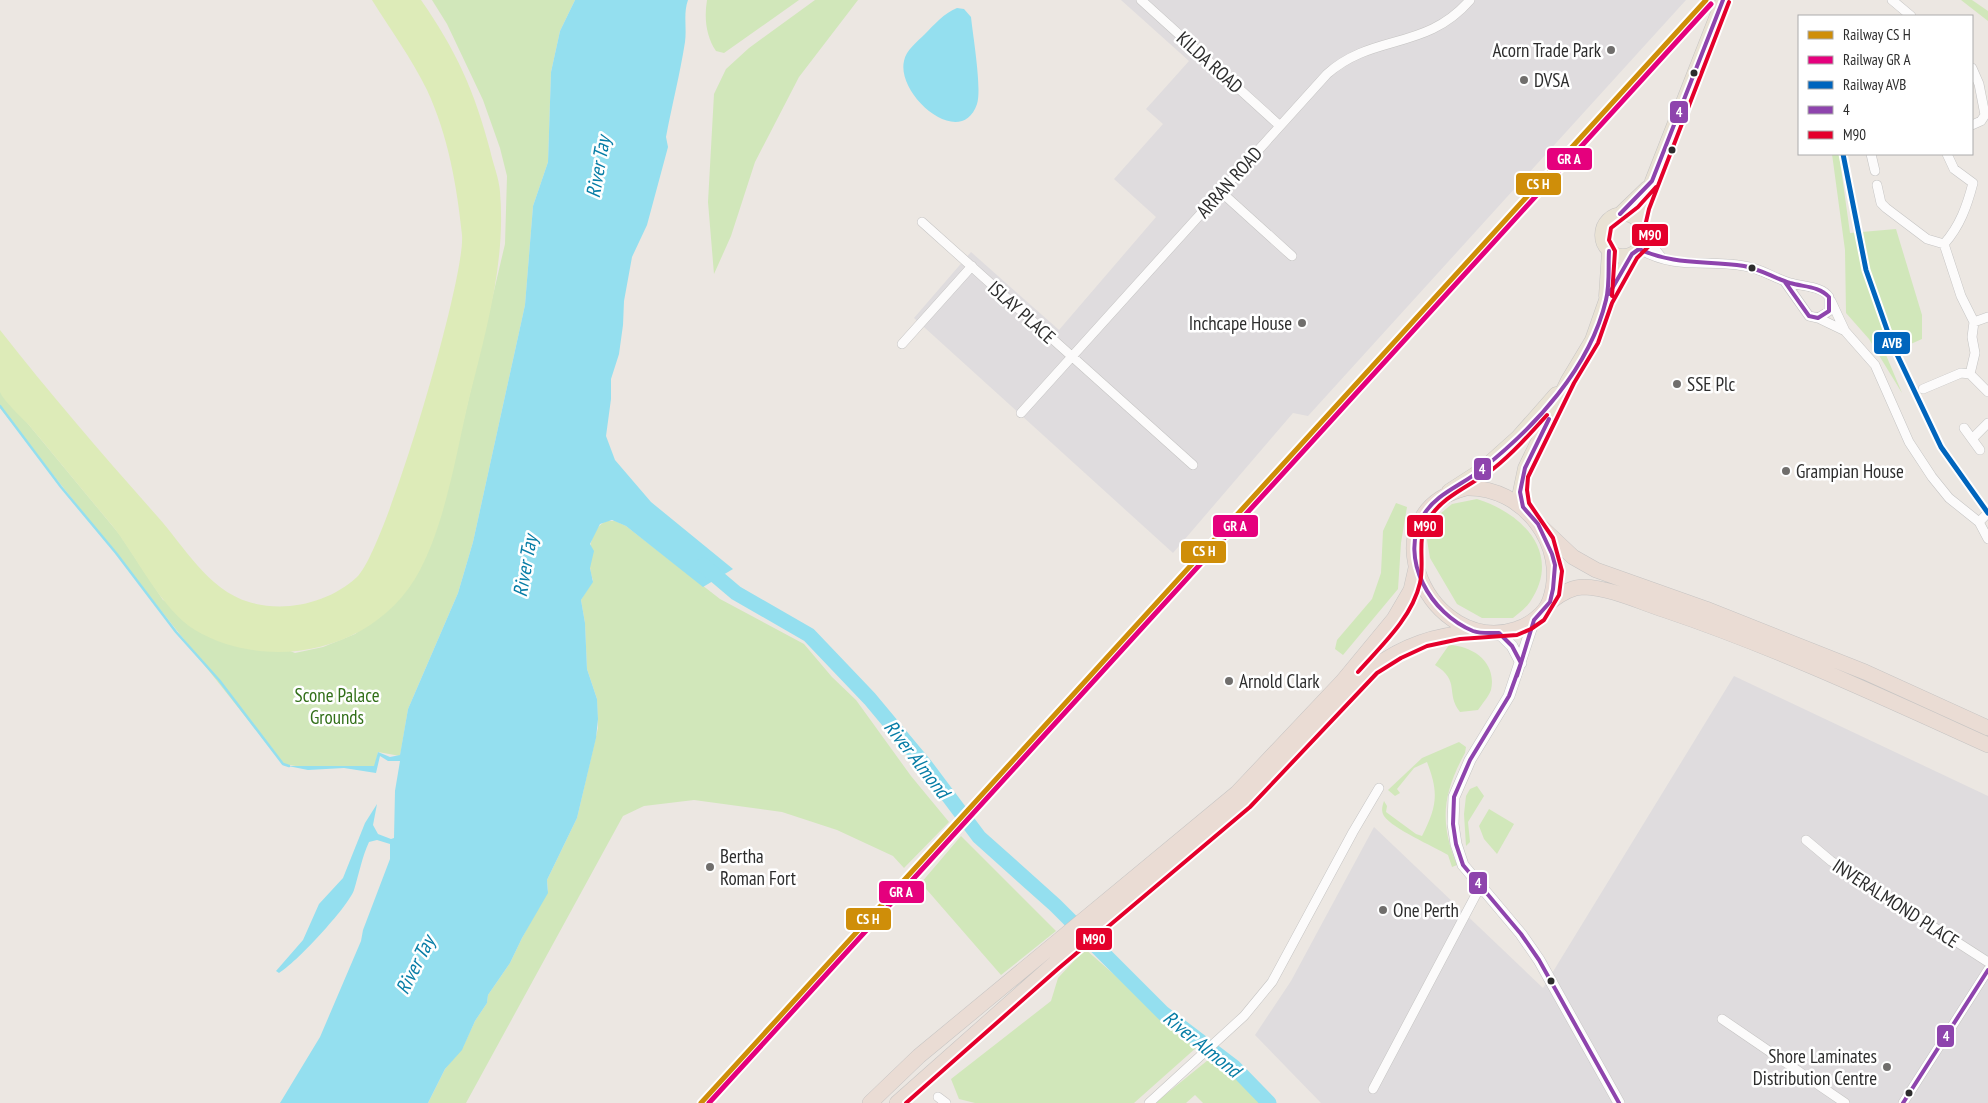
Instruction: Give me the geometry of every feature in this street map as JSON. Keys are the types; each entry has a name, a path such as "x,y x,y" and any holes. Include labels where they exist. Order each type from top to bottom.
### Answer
{"highway":[{"path":"1474,632 1452,620 1426,588 1416,568 1414,548 1416,530 1422,516 1442,497 1466,488 1482,488 1503,494 1523,507 1573,557 1596,570 1706,609 1865,672 1988,728"},
{"path":"1538,524 1548,541 1555,566 1550,602"},
{"path":"1110,909 1237,793 1342,682 1406,601 1416,568"},
{"path":"870,1103 919,1056 1050,957 1246,802 1373,668 1392,654 1419,641 1448,634 1499,633 1514,630 1534,620 1560,594 1576,588 1586,587 1623,596 1697,621 1860,687 1988,745"},
{"path":"897,1103 1050,957"}],"main road":[{"path":"1523,507 1520,492 1525,468 1568,380 1592,340 1606,300 1636,252 1652,182 1723,0"},
{"path":"1606,300 1609,251 1603,241 1602,230 1608,220 1620,214 1652,182"},
{"path":"1620,214 1631,215 1642,228"},
{"path":"1609,251 1620,256 1636,252"},
{"path":"1442,497 1480,471 1518,437 1568,380"}],"street":[{"name":"KILDA ROAD","path":"1140,0 1279,125"},
{"name":"ARRAN ROAD","path":"1021,413 1326,74 1341,62 1357,53 1434,30 1456,15 1470,0"},
{"path":"1892,0 1910,15"},
{"path":"1973,70 1979,84 1986,115 1973,124"},
{"path":"1871,155 1875,171"},
{"path":"1944,244 1954,233 1962,217 1973,183 1954,169 1947,155"},
{"path":"1877,185 1881,203 1886,208 1927,239 1944,244"},
{"path":"1220,190 1292,256"},
{"name":"ISLAY PLACE","path":"922,222 1193,465"},
{"path":"1642,228 1662,258"},
{"path":"1944,244 1961,296 1974,322 1972,337 1975,353 1970,374"},
{"path":"1636,252 1682,264 1744,265 1761,270 1785,282 1823,290 1845,331 1875,365 1909,442 1932,478 1949,498 1979,522 1988,539"},
{"name":"ISLAY PLACE","path":"902,344 972,266"},
{"path":"1785,282 1809,316 1818,318 1845,331"},
{"path":"1801,305 1804,295 1813,289"},
{"path":"1818,318 1829,311 1830,301"},
{"path":"1974,322 1988,317"},
{"path":"1923,388 1961,373 1970,374 1988,392"},
{"path":"1973,438 1988,423"},
{"path":"1964,428 1980,450"},
{"path":"1979,522 1988,513"},
{"path":"1534,620 1509,696 1470,760 1454,797 1453,824 1456,844 1464,865 1503,911 1538,960 1620,1103"},
{"path":"1499,633 1512,646 1521,663"},
{"path":"1149,1103 1244,1016 1272,982 1353,832 1380,788"},
{"name":"INVERALMOND PLACE","path":"1806,840 1831,860 1988,962"},
{"path":"1373,1089 1480,886"},
{"path":"1903,1103 1988,970"},
{"path":"1722,1019 1845,1103"},
{"path":"938,1097 946,1103"}],"shaded area":[{"path":"1121,0 1686,0 1308,416 1293,413 1173,553 914,318 971,252 1059,330 1156,217 1114,179 1163,124 1146,109 1189,61"},
{"path":"1734,676 1988,796 1988,1103 1321,1103 1255,1035 1291,981 1374,827 1543,988"}],"green space":[{"path":"372,0 421,0 454,54 471,90 484,129 500,192 500,244 493,296 444,508 429,551 420,570 401,598 378,620 350,636 320,647 288,652 256,651 224,643 195,630 171,609 111,524 0,392 0,330 57,401 198,566 221,588 249,602 263,605 292,606 320,599 346,586 357,577 370,556 386,518 422,412 451,302 460,261 462,235 450,161 441,125 427,90 415,67"},
{"name":"Scone Palace Grounds","path":"432,0 575,0 560,31 551,72 548,162 533,206 525,305 473,542 458,593 408,709 400,756 378,752 375,766 302,767 283,764 0,408 0,390 120,535 163,600 295,653 323,647 355,634 384,613 449,482 505,244 507,176 500,148 483,100 447,24"},
{"path":"707,0 799,0 724,53 716,51 708,33 706,20"},
{"path":"815,0 858,0 799,77 755,162 731,236 714,274 708,202 714,94 726,69 749,48"},
{"path":"1961,0 1972,0 1988,11 1988,21"},
{"path":"1832,155 1839,155 1850,233 1896,229 1922,315 1922,339 1886,355 1902,393 1869,339 1846,313 1845,250"},
{"path":"1477,499 1494,505 1509,514 1533,537 1540,552 1542,567 1539,584 1530,602 1513,618 1482,618 1457,604 1430,558 1427,540 1435,518 1452,504"},
{"path":"1396,503 1407,507 1401,543 1398,589 1343,655 1335,649 1337,640 1372,599 1381,573 1383,531"},
{"path":"607,521 615,521 626,526 720,599 804,644 832,677 856,700 911,776 949,822 904,868 893,856 837,830 782,812 694,800 644,806 623,816 466,1103 428,1103 445,1069 463,1047 475,1021 487,1003 488,995 510,963 548,890 547,880 577,818 598,728 597,699 587,669 585,623 581,600 593,580 590,565 592,539 600,525"},
{"path":"1449,645 1458,646 1475,653 1487,664 1492,680 1491,690 1478,710 1460,712 1453,699 1448,676 1435,665"},
{"path":"1459,742 1466,747 1465,753 1452,781 1446,808 1448,835 1457,865 1452,867 1448,855 1396,826 1384,816 1382,809 1384,801 1387,806 1386,812 1416,834 1422,836 1431,816 1435,799 1435,791 1427,762 1414,768 1397,789 1400,793 1395,796 1388,790 1422,758"},
{"path":"1477,786 1484,796 1468,822 1470,842 1466,846 1464,814 1466,796 1470,789"},
{"path":"1489,809 1514,824 1497,854 1484,839 1479,826"},
{"path":"961,836 1056,931 1001,975 921,883"},
{"path":"1085,949 1197,1047 1134,1103 975,1103 959,1099 951,1079 1051,1001 1058,978"},
{"path":"1208,1060 1237,1077 1260,1103 1203,1103 1195,1095 1186,1103 1155,1103"}],"water":[{"name":"River Tay","path":"575,0 688,0 685,42 666,137 668,147 647,225 632,257 624,301 619,354 611,379 611,399 606,436 615,460 651,502 733,569 703,587 626,526 612,520 600,524 590,544 594,551 590,568 593,582 581,600 585,623 587,669 597,699 598,719 596,738 577,818 547,880 548,893 510,963 488,995 487,1003 475,1021 462,1050 445,1069 428,1103 280,1103 320,1037 361,941 363,930 390,859 390,844 377,840 369,842 350,898 297,959 279,973 276,971 303,940 319,904 343,878 365,823 377,804 373,825 378,834 391,839 394,838 395,791 400,761 388,761 380,756 376,773 344,768 308,770 288,766 374,766 378,752 390,757 400,755 408,709 458,593 473,542 525,305 533,206 548,162 551,72 560,31"},
{"path":"957,8 964,9 971,17 978,87 977,104 969,117 958,122 945,120 931,113 919,102 910,89 904,75 904,61 909,50 944,16"}],"waterway":[{"path":"0,406 61,487 116,553 176,632 219,680 283,764 289,766"},
{"name":"River Almond","path":"703,565 736,593 809,635 870,699 925,765 979,837 1055,905 1163,1013 1234,1067 1269,1103"}],"transit line":[{"path":"701,1103 1706,0"},
{"name":"4","path":"1620,214 1652,181 1723,0"},
{"name":"M90","path":"906,1103 1059,968 1250,807 1377,673 1401,658 1427,646 1460,639 1517,635 1531,629 1544,620 1559,595 1562,571 1553,538 1529,503 1528,477 1574,383 1598,343 1612,303 1637,258 1648,247 1650,234 1646,222 1649,209 1729,2"},
{"path":"709,1103 1711,4"},
{"name":"M90","path":"1612,296 1615,251 1609,240 1611,228 1638,207 1656,187"},
{"name":"4","path":"1639,249 1665,258 1691,262 1730,264 1756,269 1790,283 1825,293 1829,297 1829,311 1818,318 1809,316 1785,282"},
{"name":"4","path":"1609,294 1632,254 1639,249"},
{"name":"4","path":"1609,251 1606,300 1598,325 1574,372 1540,415 1502,452 1475,475 1442,495 1428,508 1416,533 1414,550 1417,567 1423,583 1432,598 1444,612 1458,623 1473,631 1499,633 1512,646 1521,663 1509,696 1470,760 1454,797 1453,824 1456,844 1463,865 1521,934 1539,960 1619,1103"},
{"name":"M90","path":"1358,672 1395,631 1416,596 1421,575 1422,535 1428,520 1441,504 1500,463 1547,415"},
{"name":"4","path":"1517,676 1534,620 1550,602 1553,589 1555,565 1552,554 1538,524 1523,507 1520,492 1525,468 1549,419"},
{"name":"4","path":"1903,1103 1988,970"}],"rail line":[{"name":"AVB","path":"1843,155 1866,270 1892,344 1941,447 1988,513"}],"place":[{"name":"Acorn Trade Park","path":"1611,50"},
{"name":"DVSA","path":"1524,80"},
{"name":"Inchcape House","path":"1302,323"},
{"name":"SSE Plc","path":"1677,384"},
{"name":"Grampian House","path":"1786,471"},
{"name":"Arnold Clark","path":"1229,681"},
{"name":"Bertha Roman Fort","path":"710,867"},
{"name":"One Perth","path":"1383,910"},
{"name":"Shore Laminates Distribution Centre","path":"1887,1067"}]}
